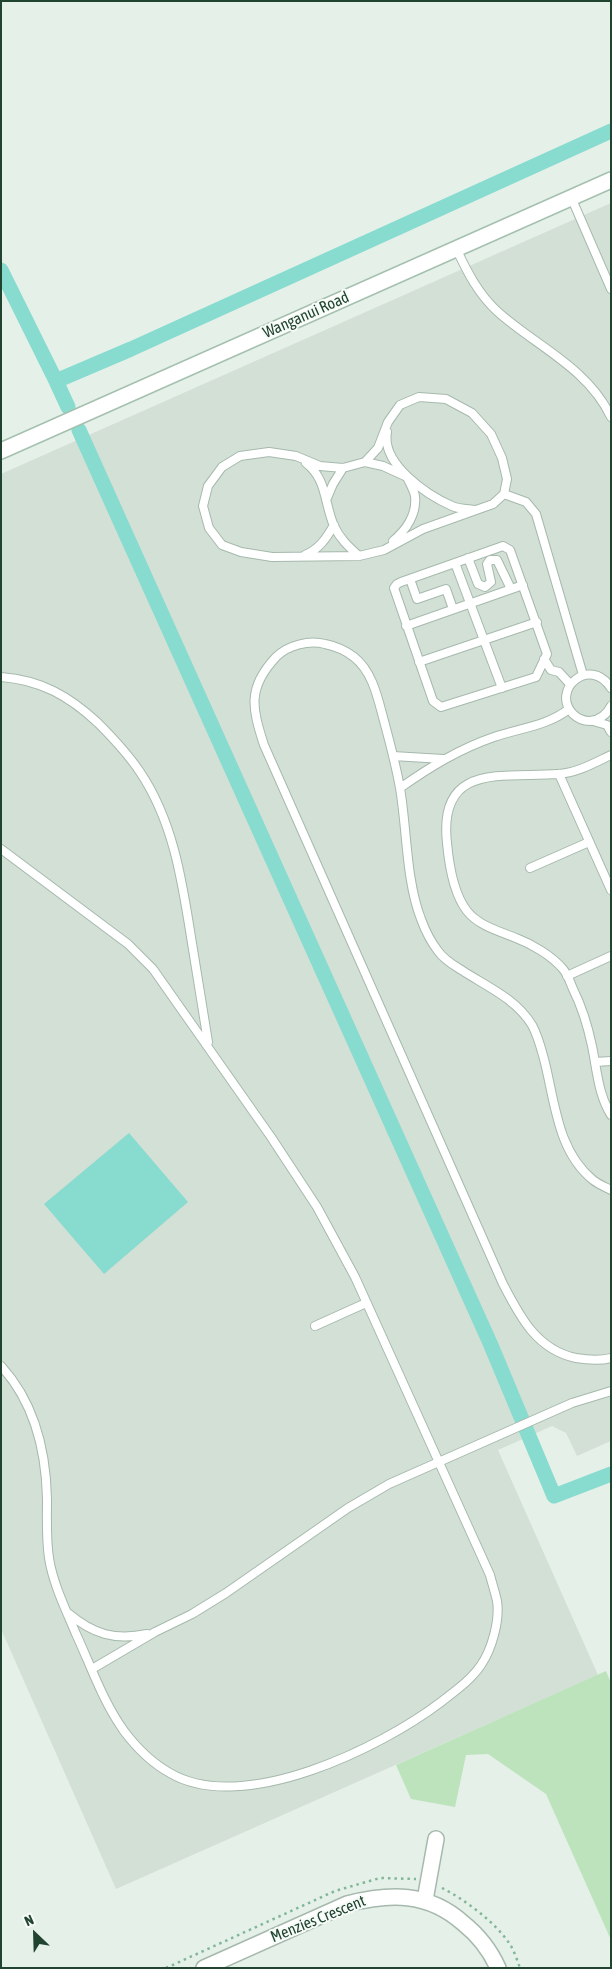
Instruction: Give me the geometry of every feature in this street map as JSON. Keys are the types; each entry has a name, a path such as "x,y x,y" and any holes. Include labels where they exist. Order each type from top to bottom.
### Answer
{"street":[{"name":"Wanganui Road","path":"1,451 611,180"},
{"path":"425,1900 436,1840"},
{"name":"Menzies Crescent","path":"204,1968 237,1961 347,1904 371,1898 402,1896 425,1900 451,1912 476,1934 493,1956 498,1968"}],"lane":[{"path":"571,197 611,290"},
{"path":"456,248 470,278 498,312 556,355 590,385 611,416"},
{"path":"365,462 378,448 388,422 400,405 419,397 446,399 472,413 491,434 502,458 507,479 504,494 493,504 477,510 423,529 384,550 359,556 272,558 242,552 222,545 208,528 203,506 208,486 222,467 240,456 269,452 296,456 320,466 343,468 365,462 384,466 407,477 431,495 454,507 477,510"},
{"path":"384,550 402,533 412,517 415,495 407,477 391,455 386,437 388,422"},
{"path":"296,456 311,467 322,482 334,525 345,544 359,556"},
{"path":"327,498 343,468"},
{"path":"504,494 526,502 536,514 583,675"},
{"path":"300,557 314,551 325,540 334,525"},
{"path":"500,547 507,547 510,550 547,654 536,677 440,707 433,701 394,588 396,584 410,578 455,563 500,547"},
{"path":"468,558 478,584 482,587 489,585 491,582 487,564 490,560 497,560 511,590"},
{"path":"455,563 502,688"},
{"path":"410,578 417,599 446,589 453,609"},
{"path":"406,626 523,585"},
{"path":"419,662 536,622"},
{"path":"611,1190 594,1181 579,1166 568,1147 558,1123 539,1041 521,1010 503,994 453,965 439,953 428,936 414,894 400,788 393,756 375,688 364,669 354,657 339,647 316,641 298,644 279,654 262,673 255,693 254,716 264,746 503,1284 534,1335 550,1349 571,1357 590,1361 611,1358"},
{"path":"544,659 551,670 559,672 570,684"},
{"path":"611,688 602,678 589,674 583,675 570,684 566,697 569,710 581,719 607,725 611,732"},
{"path":"1,677 23,679 53,690 82,707 114,738 140,772 164,818 177,859 208,1046"},
{"path":"592,721 602,717 610,709"},
{"path":"400,788 443,759 466,748 539,725 569,710"},
{"path":"611,755 585,767 559,774 490,776 464,786 454,795 448,810 445,826 453,878 458,896 468,912 494,930 531,945 562,968 567,976 586,1021 600,1090 611,1115"},
{"path":"393,756 443,759"},
{"path":"559,774 611,890"},
{"path":"530,868 589,842"},
{"path":"1,849 128,944 153,969 271,1137 317,1207 335,1238 366,1303 490,1575 497,1603 496,1625 490,1647 481,1666 462,1686 426,1714 338,1761 306,1772 239,1786 213,1786 190,1781 172,1774 151,1761 124,1731 109,1705 56,1586 49,1560 45,1470 40,1442 33,1418 21,1393 1,1366"},
{"path":"567,976 611,956"},
{"path":"595,1062 611,1061"},
{"path":"315,1326 366,1303"},
{"path":"92,1670 155,1632 192,1614 226,1593 348,1508 389,1484 572,1403 611,1391"},
{"path":"67,1611 80,1623 97,1632 114,1637 133,1637 155,1632"}],"shaded area":[{"path":"611,203 611,1441 577,1456 566,1433 552,1426 498,1450 598,1675 116,1889 1,1629 1,474"}],"green space":[{"path":"606,1671 611,1683 611,1940 546,1794 488,1754 466,1755 455,1807 411,1799 396,1765"}],"water":[{"path":"129,1133 188,1202 104,1274 44,1204"}],"waterway":[{"path":"1,270 56,381 131,349 611,131"},
{"path":"56,381 68,407"},
{"path":"79,430 490,1343 554,1496 611,1474"}]}
